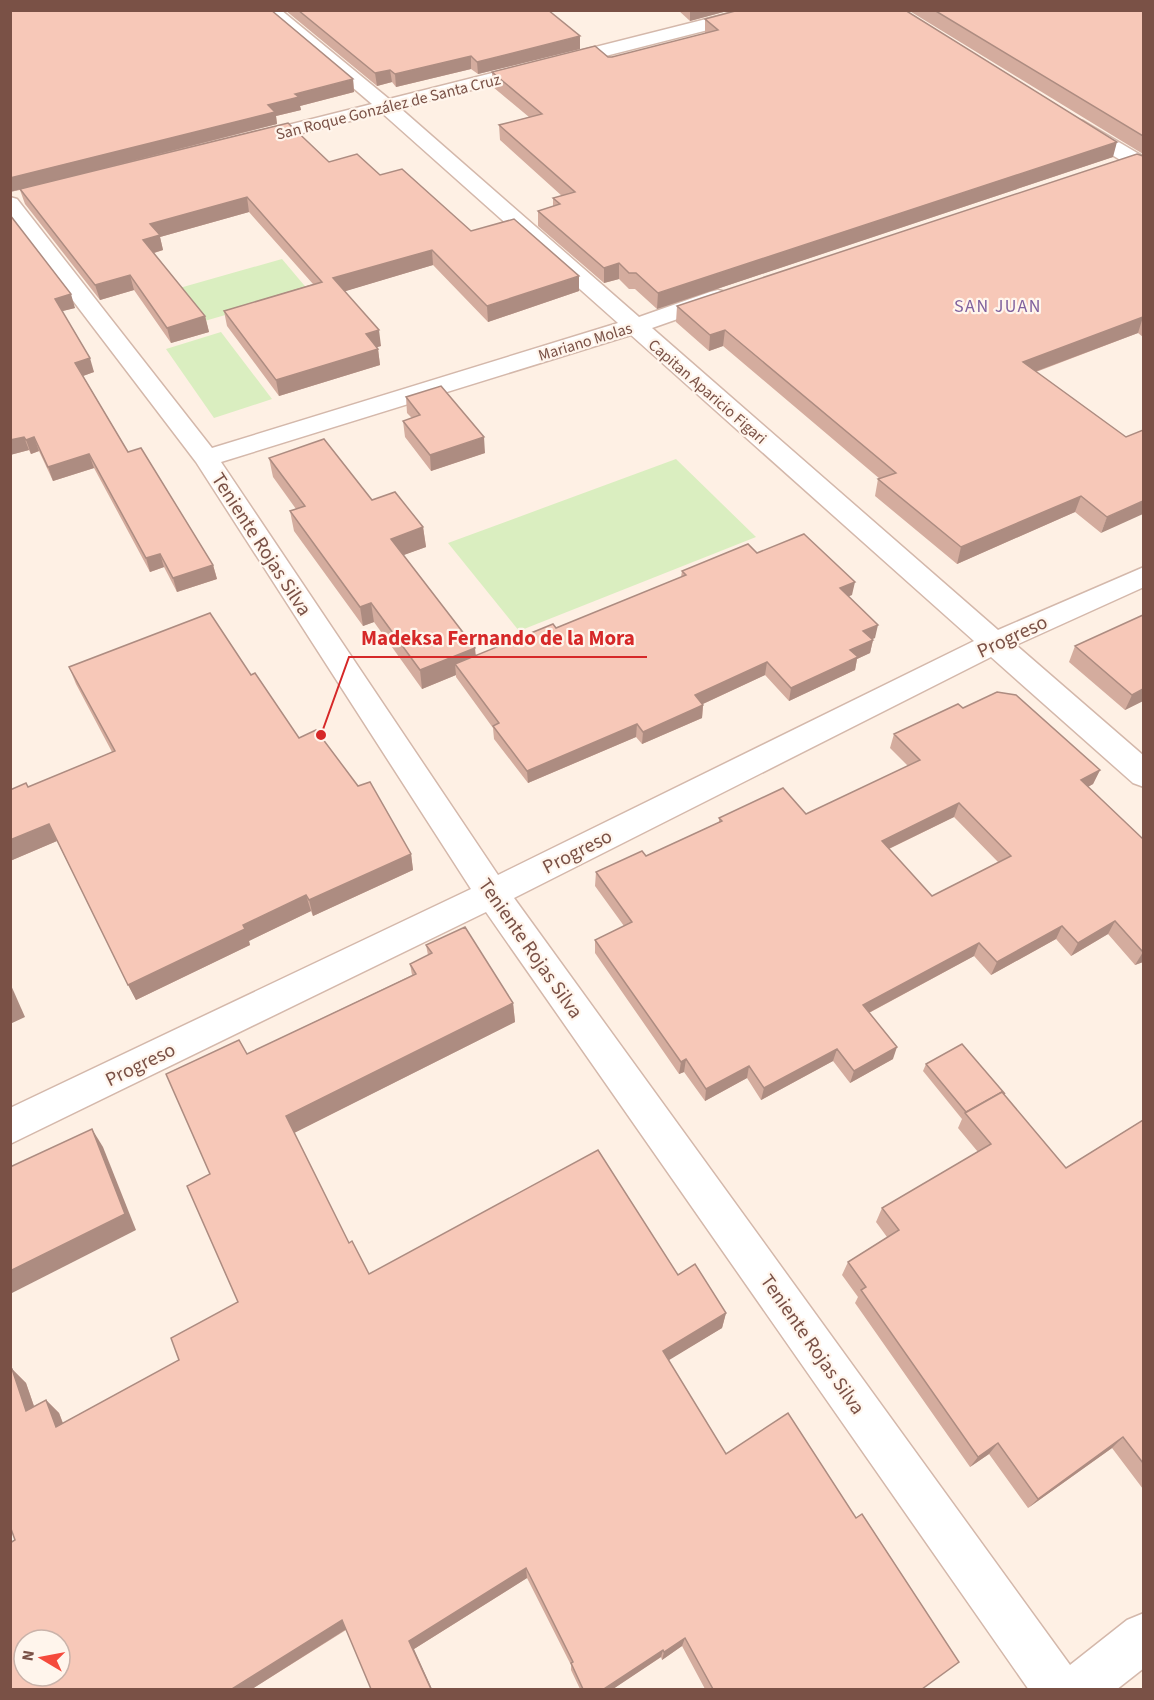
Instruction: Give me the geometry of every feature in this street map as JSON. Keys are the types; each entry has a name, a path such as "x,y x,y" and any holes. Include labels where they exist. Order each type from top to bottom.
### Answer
{"street":[{"name":"Capitan Aparicio Figari","path":"270,10 386,106 1143,775"},
{"name":"San Roque González de Santa Cruz","path":"238,143 765,10"},
{"path":"1062,116 1138,163"},
{"path":"1111,167 1138,163"},
{"name":"Teniente Rojas Silva","path":"18,199 206,458 492,894 1059,1689"},
{"name":"Mariano Molas","path":"206,458 634,326 741,289"},
{"name":"Progreso","path":"10,1127 492,894 995,643 1143,576"},
{"path":"1077,1689 1143,1637"}],"green space":[{"path":"282,259 309,291 201,322 176,289"},
{"path":"221,332 272,399 214,418 166,349"},
{"path":"676,459 756,537 519,631 448,543"}],"building":[{"path":"10,10 271,10 353,79 295,94 299,97 268,105 275,112 10,178"},
{"path":"298,10 548,10 580,36 477,62 471,56 395,74 390,70 375,73"},
{"path":"739,10 905,10 1117,142 658,293 636,273 629,273 619,263 604,268 538,211 560,204 553,198 575,192 499,125 542,114 492,72 595,46 608,57 612,57 718,30 705,19"},
{"path":"934,10 1143,10 1143,136"},
{"path":"288,123 329,162 357,154 380,175 402,169 471,231 514,219 579,276 487,306 432,250 333,278 379,330 366,334 378,349 276,380 224,311 322,282 247,197 150,224 160,235 143,240 205,316 167,328 130,275 95,285 20,189"},
{"path":"1137,154 1143,156 1143,317 1023,362 1126,437 1143,430 1143,501 1107,517 1081,496 961,547 878,479 896,473 725,330 710,335 677,306"},
{"path":"10,215 71,294 55,299 90,358 75,363 128,452 141,448 213,565 173,578 160,554 146,558 89,454 48,467 34,437 26,440 24,437 10,440"},
{"path":"441,386 484,437 430,455 403,421 420,415 406,397"},
{"path":"324,439 372,500 395,492 423,527 391,539 475,648 420,670 371,603 360,607 290,511 305,506 269,458"},
{"path":"804,534 855,582 840,588 878,625 863,631 873,640 850,650 858,657 791,688 767,662 695,695 703,705 643,732 637,724 527,771 493,726 499,723 455,664 553,624 556,628 686,575 682,571 748,544 757,553"},
{"path":"210,613 251,675 255,673 299,738 316,730 358,786 370,782 411,854 309,900 306,895 243,925 245,929 128,985 49,824 10,840 10,790 26,783 28,787 115,751 69,667"},
{"path":"1143,615 1143,689 1132,695 1075,646"},
{"path":"997,692 1016,695 1100,770 1081,780 1143,839 1143,952 1115,921 1078,943 1062,926 997,962 979,943 863,1005 897,1047 854,1071 837,1049 764,1088 749,1066 706,1089 686,1059 681,1062 595,940 632,922 596,872 642,851 646,856 722,821 719,818 783,788 806,814 920,760 894,734 958,704 963,708","holes":["959,803 1011,856 932,896 882,841"]},
{"path":"465,927 513,1003 286,1116 349,1243 352,1241 369,1274 598,1150 678,1275 695,1264 726,1313 663,1351 726,1454 788,1413 856,1518 862,1514 959,1662 922,1689 713,1689 685,1638 604,1689 583,1689 571,1663 573,1662 526,1568 409,1641 431,1689 371,1689 342,1620 232,1689 10,1689 10,1543 15,1540 10,1526 10,1370 12,1369 26,1411 46,1400 56,1427 179,1360 171,1338 238,1302 187,1186 210,1174 166,1074 239,1040 247,1054 416,974 410,964 432,953 426,945"},
{"path":"962,1044 1005,1094 1002,1092 966,1112 926,1064"},
{"path":"1002,1092 1066,1168 1143,1120 1143,1463 1123,1437 1038,1499 998,1443 978,1457 861,1290 866,1287 848,1262 899,1230 882,1208 991,1144 965,1113"},
{"path":"92,1129 125,1214 10,1271 10,1167"}],"place":[{"name":"Madeksa Fernando de la Mora","path":"321,735"}],"district":[{"name":"SAN JUAN","path":"998,306"}]}
